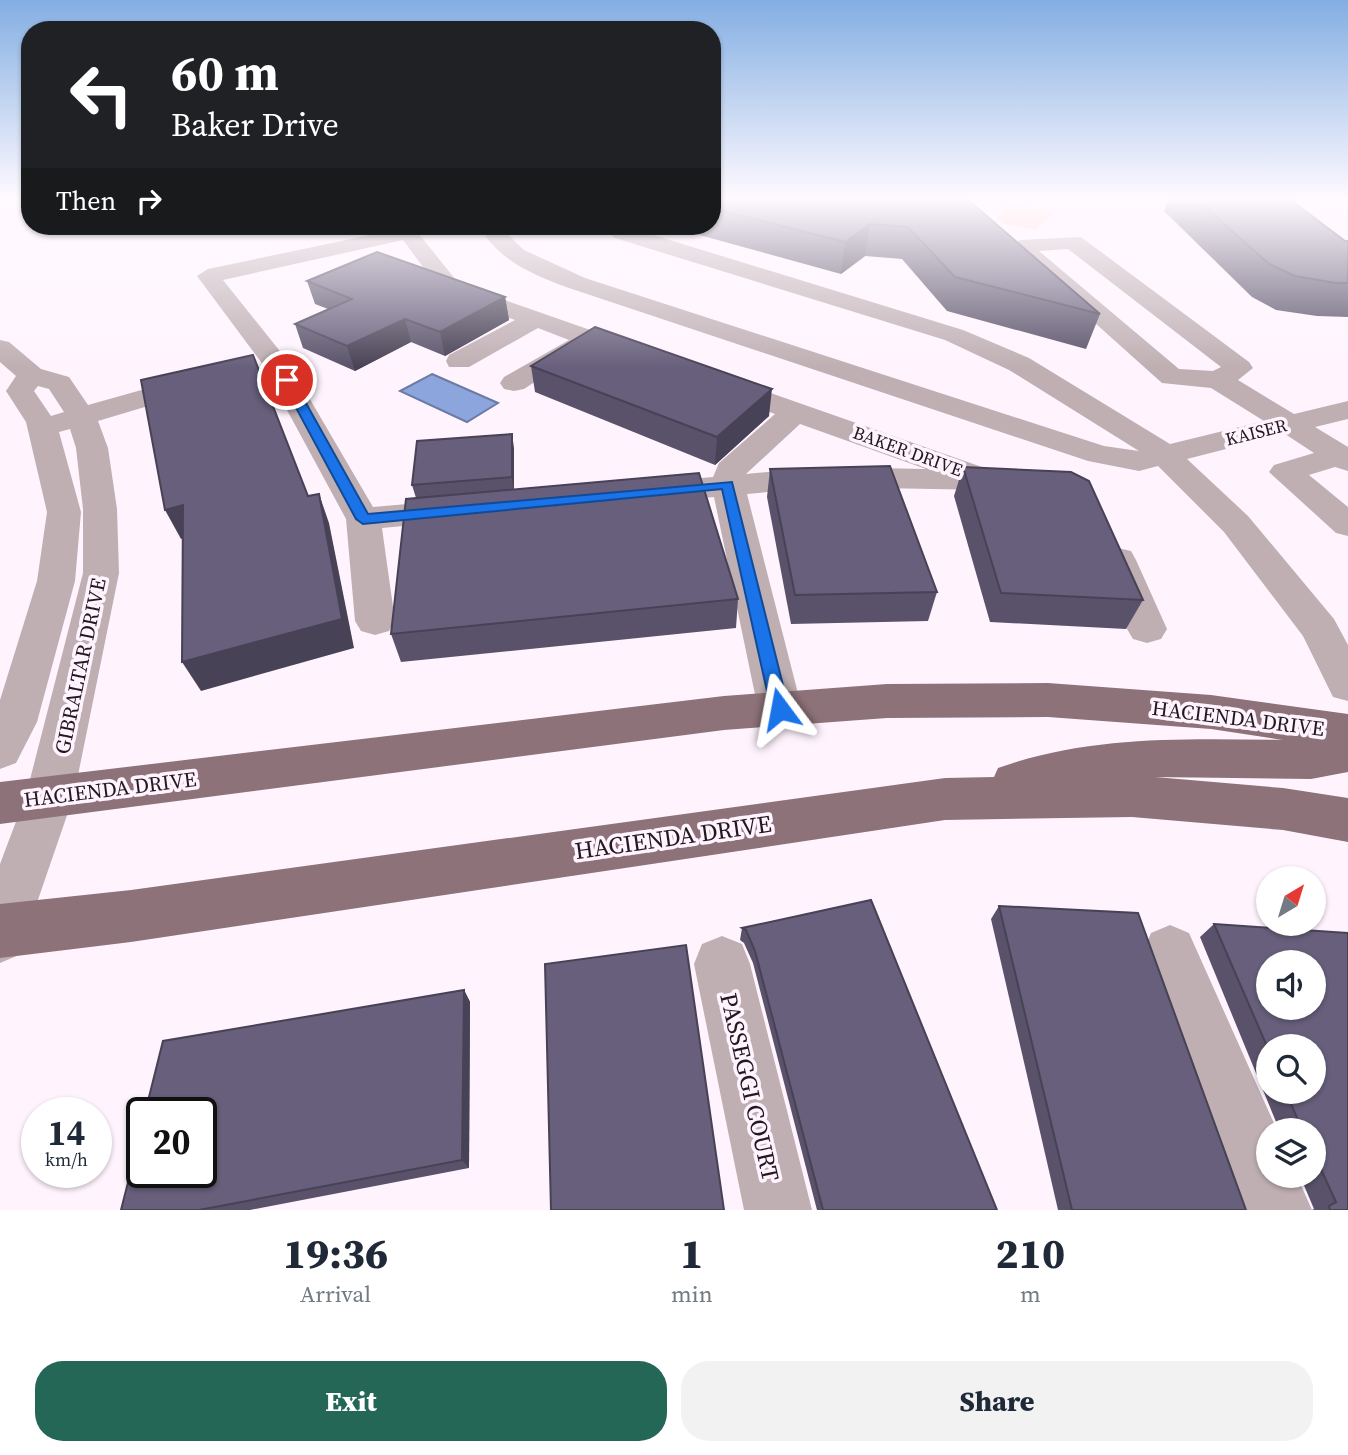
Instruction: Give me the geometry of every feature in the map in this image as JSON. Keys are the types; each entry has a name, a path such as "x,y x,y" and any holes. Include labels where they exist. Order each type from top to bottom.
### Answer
{"main road":[{"name":"HACIENDA DRIVE","path":"0,803 780,709 887,701 1048,700 1211,712 1348,732"},
{"path":"945,799 1091,764 1196,757 1311,760 1348,752"},
{"name":"HACIENDA DRIVE","path":"1,933 945,799 1132,796 1283,809 1348,820"}],"street":[{"path":"338,254 208,276 248,368 363,519 375,621"},
{"path":"332,272 380,254"},
{"name":"BAKER DRIVE","path":"424,254 451,289 987,480"},
{"name":"KAISER","path":"515,254 530,264 577,283 1099,454 1139,461 1348,410"},
{"path":"689,254 954,335 1019,364 1164,454 1236,524 1320,629 1348,685"},
{"path":"1030,254 1172,377 1218,380 1344,458"},
{"path":"1089,254 1238,368 1218,380"},
{"path":"459,360 536,319"},
{"path":"514,383 588,337"},
{"name":"GIBRALTAR DRIVE","path":"0,348 31,374 59,383 64,512 56,581 15,722 0,750"},
{"path":"62,422 248,368"},
{"path":"780,709 727,485 730,470 797,411"},
{"name":"GIBRALTAR DRIVE","path":"1,933 50,795 101,573 100,509 92,448 62,422"},
{"path":"1344,458 1285,472 1348,525"},
{"name":"BAKER DRIVE","path":"363,519 823,477 987,480"},
{"path":"987,480 1023,483"},
{"path":"1104,528 1147,629"},
{"path":"1170,952 1278,1210"},
{"name":"PASSEGGI COURT","path":"722,964 778,1210"}],"water":[{"path":"432,374 498,403 467,422 400,391"}],"building":[{"path":"371,254 384,254 505,297 440,332 405,319 347,346 295,324 352,299 307,281"},
{"path":"934,254 1031,254 1100,314 955,277"},
{"path":"1258,254 1348,254 1348,283 1295,276 1269,264"},
{"path":"595,327 772,389 717,437 531,366"},
{"path":"253,355 308,496 319,494 342,619 182,662 183,505 165,510 141,380"},
{"path":"512,434 512,477 412,485 417,441"},
{"path":"890,466 937,592 795,595 770,469"},
{"path":"963,467 1071,472 1089,481 1143,600 1001,593"},
{"path":"699,473 738,599 391,634 406,499"},
{"path":"871,900 997,1210 823,1210 755,951 746,930 742,928"},
{"path":"999,906 1138,913 1246,1210 1072,1210"},
{"path":"1214,924 1256,927 1256,936 1326,936 1326,932 1348,933 1348,1210 1330,1210 1329,1206 1336,1202 1326,1180 1326,1118 1297,1118 1291,1104 1326,1104 1326,1034 1262,1034"},
{"path":"686,945 724,1210 551,1210 545,964"},
{"path":"464,990 462,1160 199,1210 121,1210 127,1188 217,1188 217,1097 149,1097 163,1041"}],"route":[{"path":"287,380 363,519 727,485 780,709"}]}
